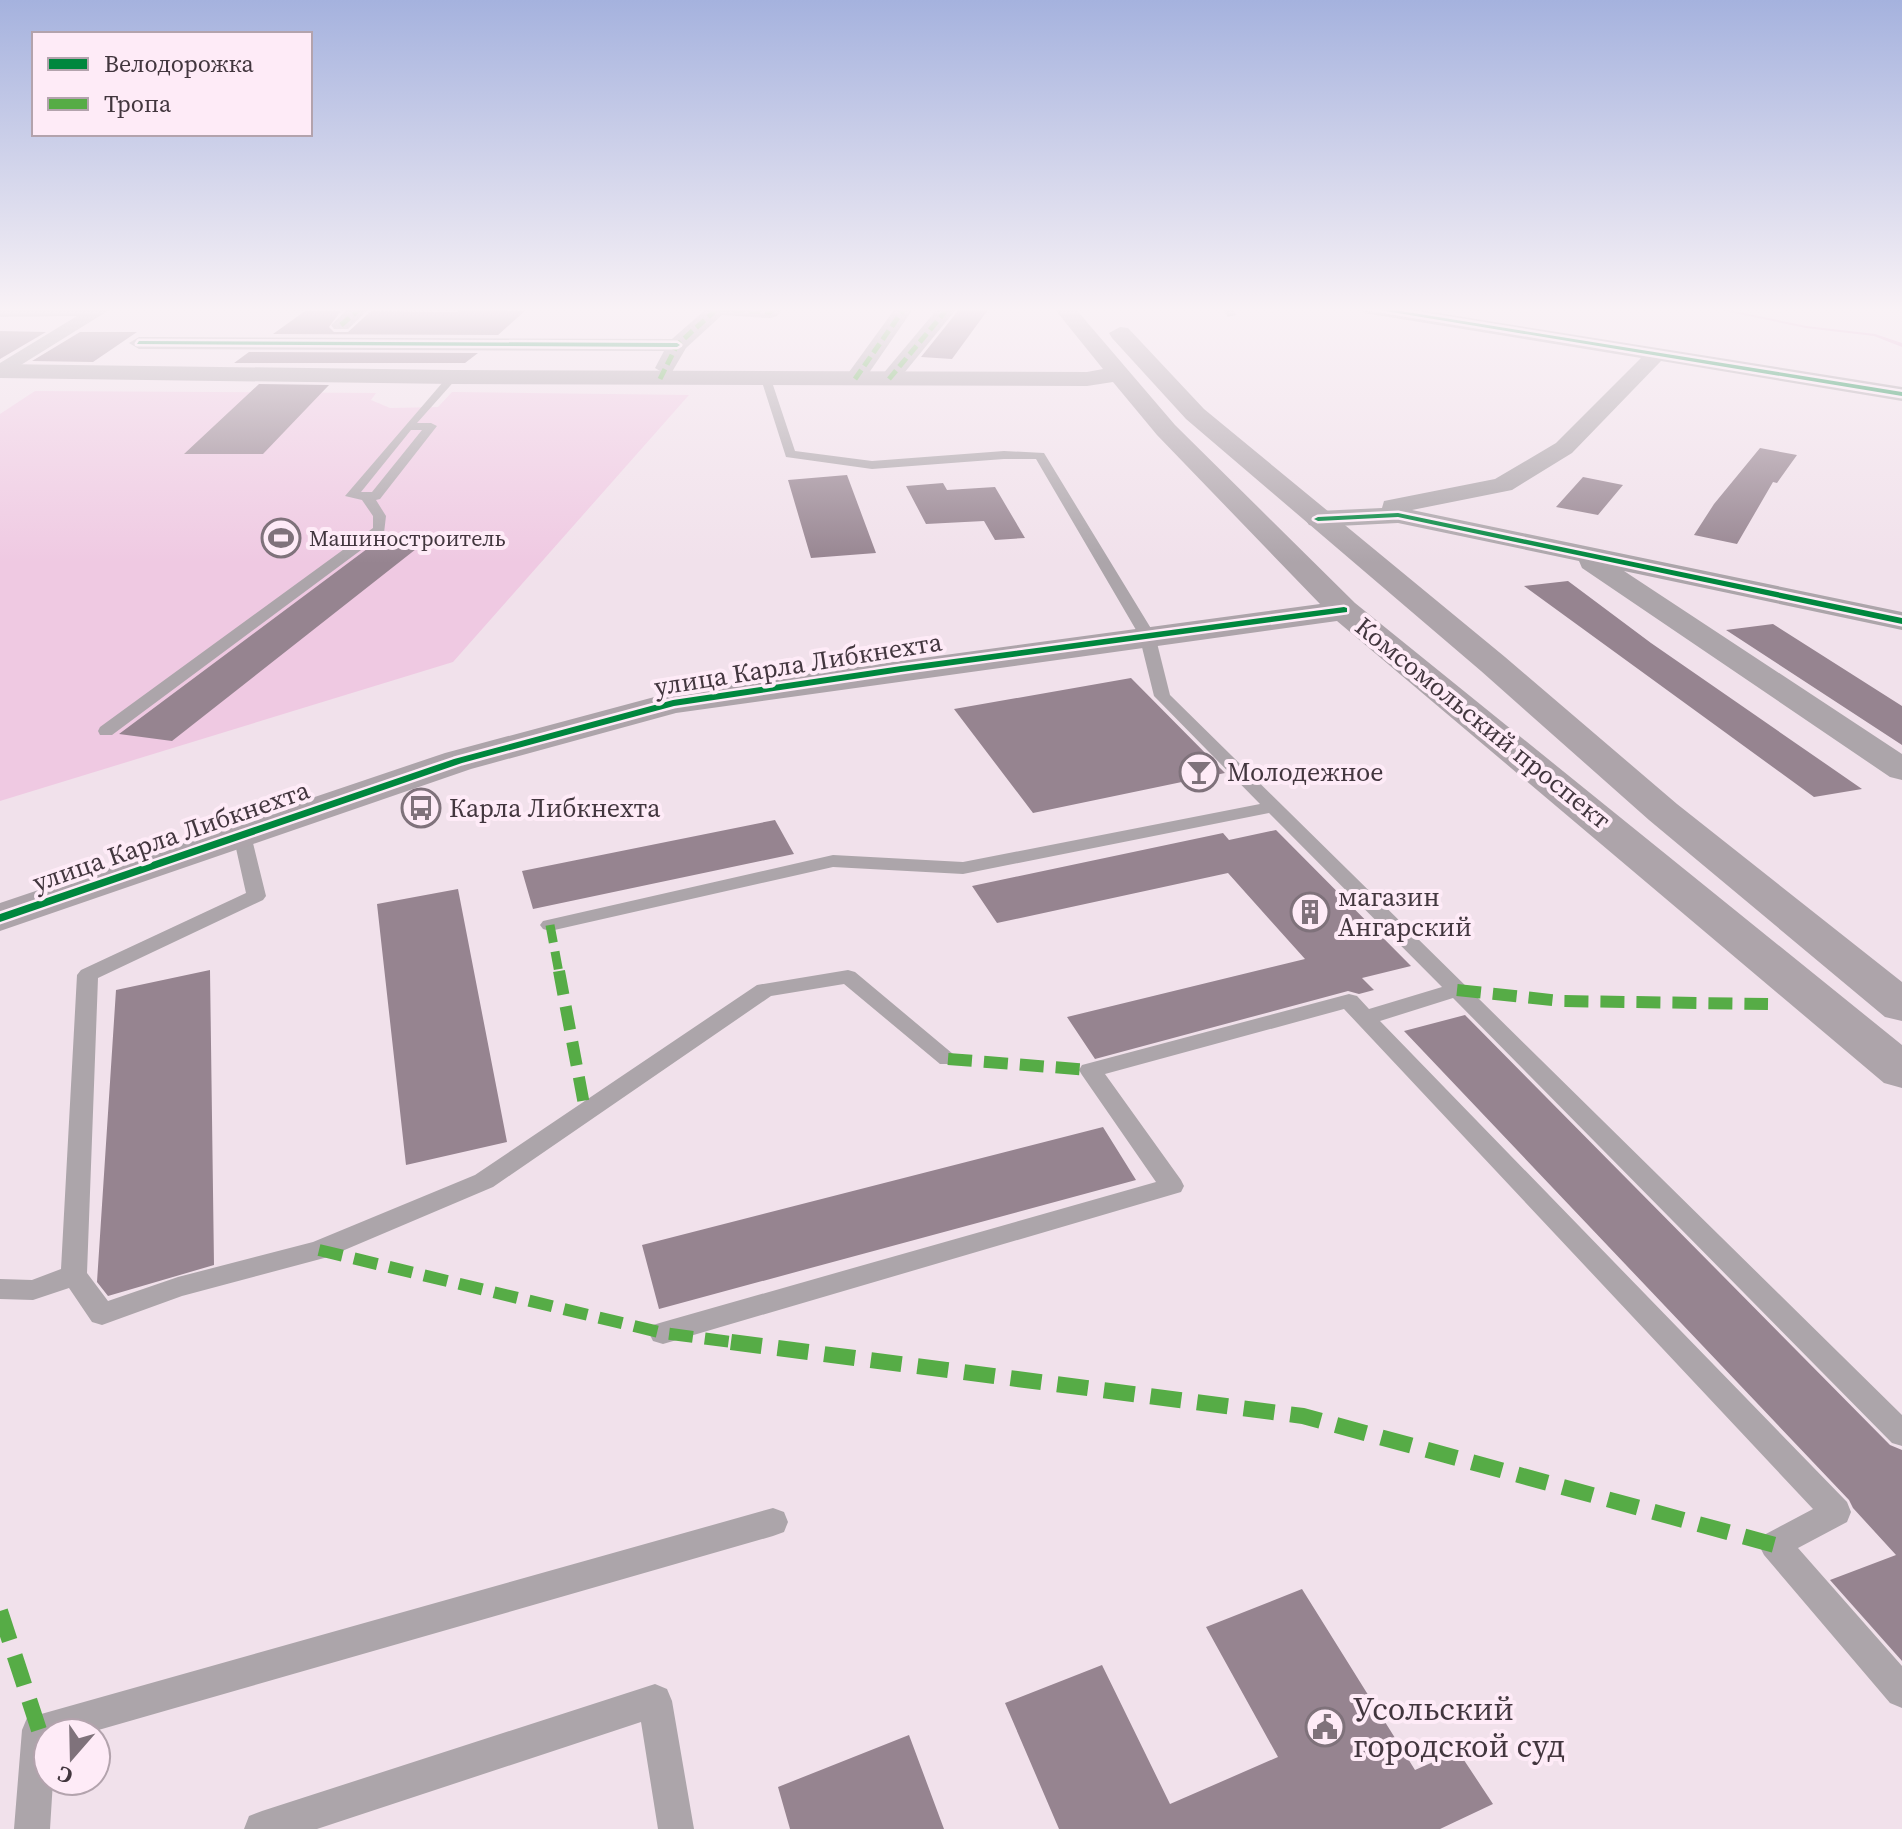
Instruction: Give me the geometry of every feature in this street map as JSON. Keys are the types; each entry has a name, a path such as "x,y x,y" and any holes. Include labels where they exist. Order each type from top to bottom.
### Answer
{"main road":[{"name":"Комсомольский проспект","path":"1134,392 1160,423 1344,610 1423,672 1902,1071"},
{"name":"Комсомольский проспект","path":"1177,392 1204,421 1493,664 1663,812 1902,1006"},
{"path":"1160,423 1204,421"},
{"name":"улица Карла Либкнехта","path":"0,918 458,761 673,703 1344,610"},
{"path":"1423,672 1446,681 1466,683 1483,681 1493,675 1493,664"}],"street":[{"path":"1318,519 1503,485 1564,448 1618,392"},
{"path":"1318,519 1398,515 1902,621"},
{"path":"1575,551 1902,770"}],"lane":[{"path":"408,427 431,426 376,496 351,496 408,427 439,392"},
{"path":"770,392 790,454 872,465 1004,455 1040,456 1147,635 1162,696 1902,1434"},
{"path":"106,731 379,530 382,523 380,515 366,496"},
{"path":"550,925 833,861 963,868 1273,807"},
{"path":"242,835 256,896 88,975 74,1275 102,1314 178,1287 319,1250 484,1181 765,990 848,977 948,1059"},
{"path":"1365,1018 1457,990"},
{"path":"663,1333 1172,1186 1090,1070 1349,1001 1836,1512 1775,1545 1902,1691"},
{"path":"0,1289 33,1290 74,1275"},
{"path":"32,1829 39,1730 773,1522"},
{"path":"262,1829 655,1701 676,1829"}],"shaded area":[{"name":"Машиностроитель","path":"33,392 376,393 371,400 390,408 438,407 452,392 689,395 453,662 0,801 0,414"}],"building":[{"path":"250,392 322,392 263,454 184,454"},
{"path":"1760,448 1797,455 1777,483 1773,482 1737,544 1694,535 1714,504"},
{"path":"847,475 876,553 811,558 788,480"},
{"path":"1583,477 1623,485 1598,515 1556,507"},
{"path":"943,483 947,490 995,487 1025,538 995,540 984,521 926,524 906,486"},
{"path":"387,534 430,538 172,741 119,734"},
{"path":"1568,581 1651,643 1862,789 1814,797 1524,586"},
{"path":"1773,624 1902,706 1902,745 1726,630"},
{"path":"1131,678 1225,773 1033,813 954,709"},
{"path":"775,820 794,854 533,909 522,871"},
{"path":"1276,830 1411,966 1362,978 1374,990 1359,994 1348,991 1095,1059 1067,1017 1305,959 1228,873 997,923 972,886 1223,833 1229,840"},
{"path":"458,889 507,1142 406,1165 377,904"},
{"path":"210,970 214,1265 108,1296 97,1282 116,990"},
{"path":"1465,1015 1890,1445 1902,1450 1902,1661 1830,1580 1896,1555 1849,1500 1404,1031"},
{"path":"1103,1127 1136,1180 659,1309 642,1245"},
{"name":"Усольский городской суд","path":"1302,1589 1415,1770 1458,1751 1493,1804 1440,1829 1059,1829 1005,1703 1102,1665 1170,1804 1278,1757 1206,1627"},
{"path":"909,1735 944,1829 790,1829 778,1787"}],"marked path":[{"path":"550,925 585,1110"},
{"path":"1457,990 1561,1001 1768,1004"},
{"path":"948,1059 1090,1070"},
{"path":"319,1250 663,1333 1303,1416 1775,1545"},
{"path":"0,1611 35,1717"}],"cycle path":[{"path":"1892,392 1902,394"},
{"path":"1318,519 1398,515 1902,621"},
{"path":"0,918 458,761 673,703 1344,610"}],"place":[{"name":"Машиностроитель","path":"281,538"},
{"name":"Молодежное","path":"1199,772"},
{"name":"Карла Либкнехта","path":"421,808"},
{"name":"магазин Ангарский","path":"1310,912"},
{"name":"Усольский городской суд","path":"1325,1727"}]}
